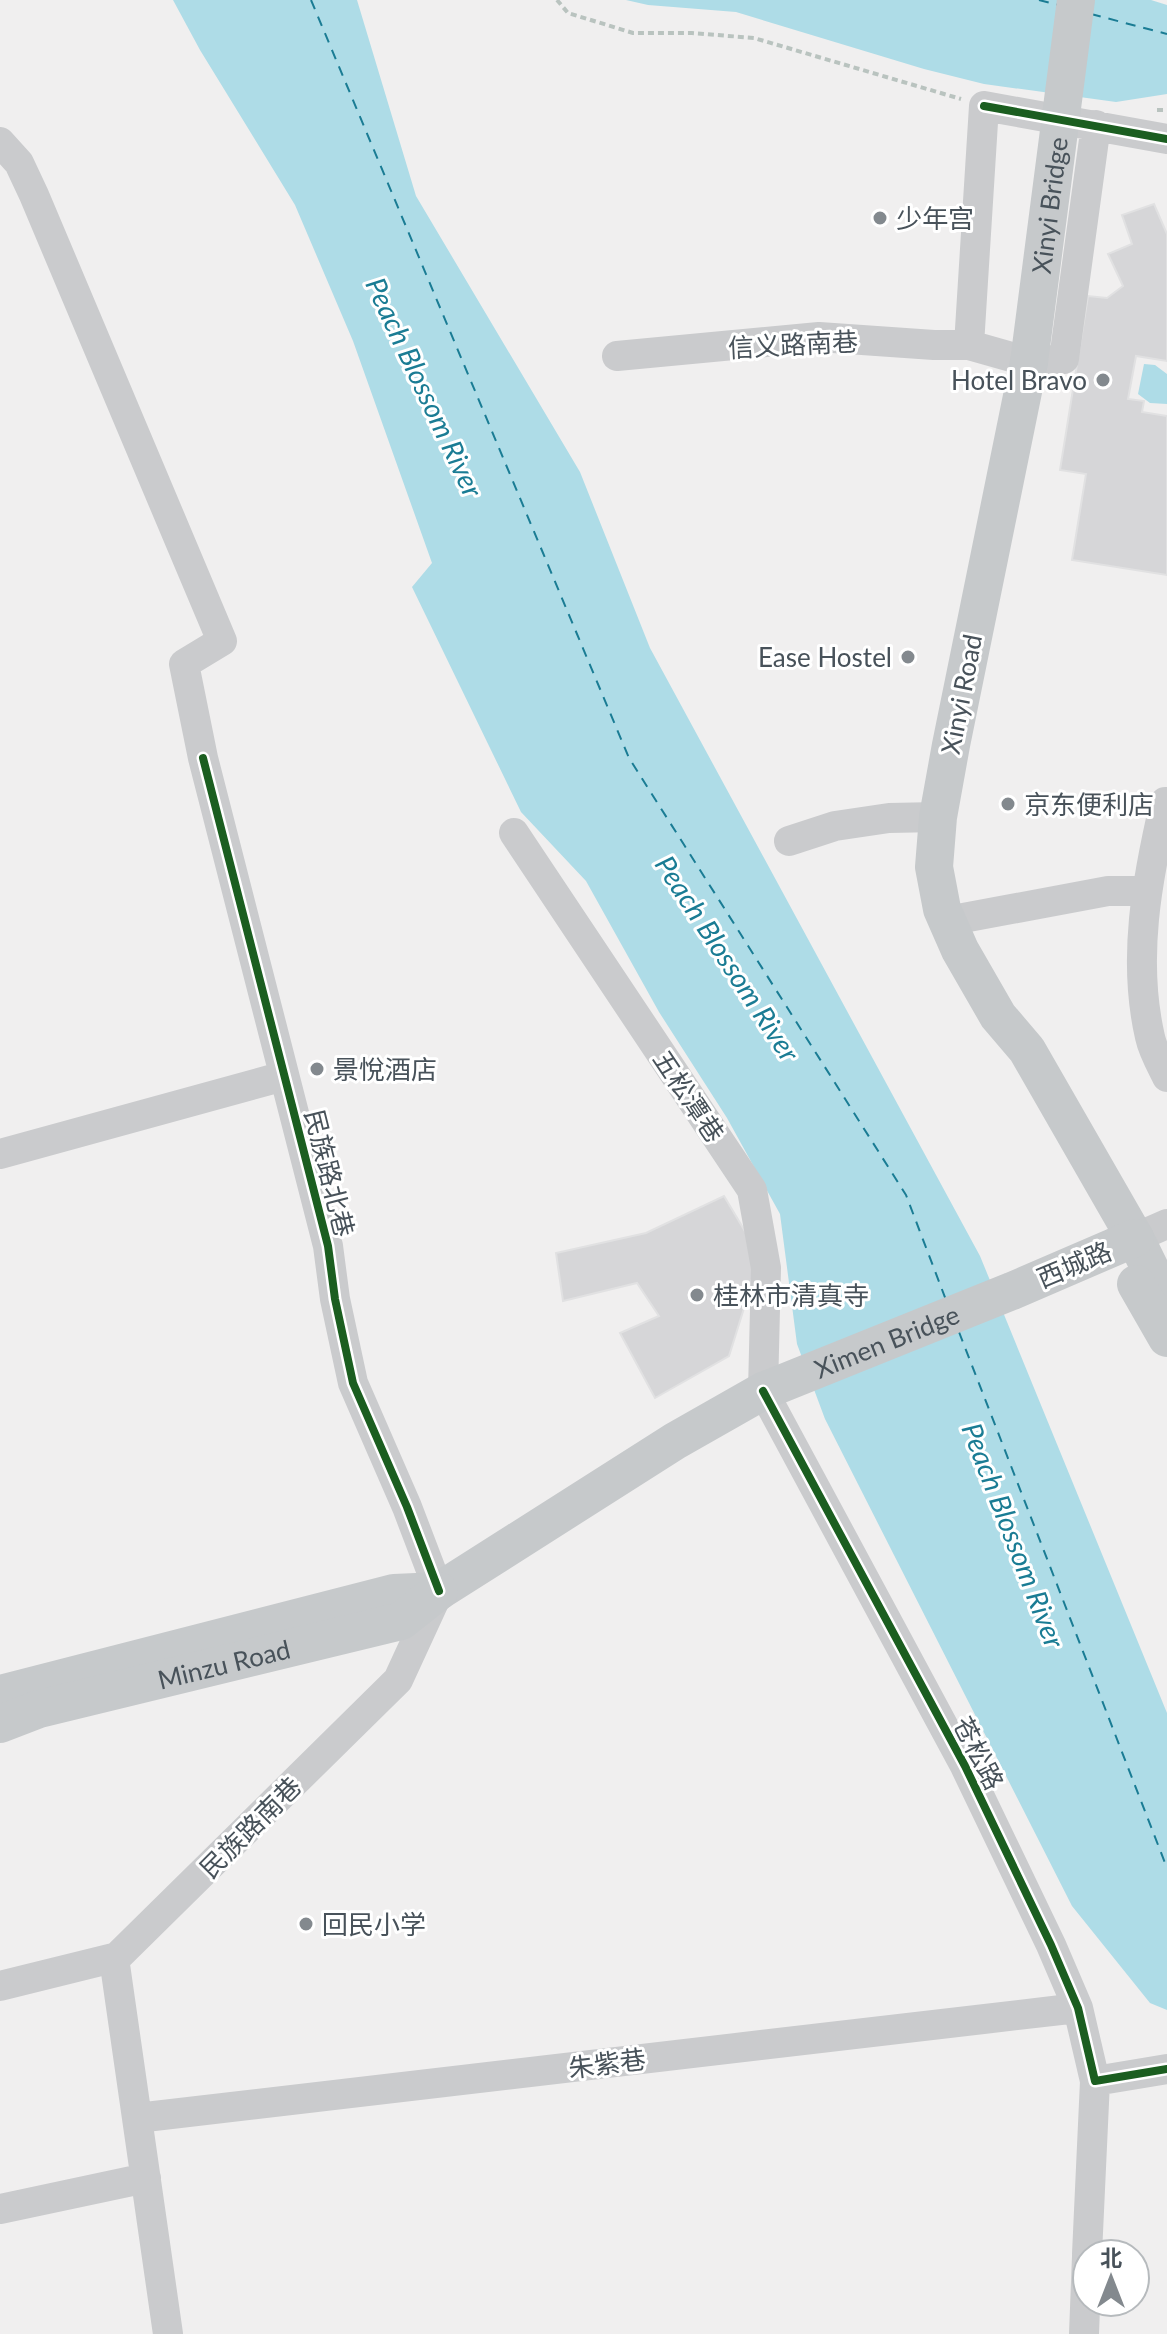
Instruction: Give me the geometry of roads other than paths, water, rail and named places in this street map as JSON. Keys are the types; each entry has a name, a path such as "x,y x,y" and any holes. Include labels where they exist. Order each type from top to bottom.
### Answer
{"main road":[{"name":"Xinyi Bridge","path":"1029,362 1076,0"},
{"name":"Xinyi Road","path":"1029,362 951,745 938,817 934,867 942,909 960,950 998,1016 1011,1060 1139,1236"},
{"name":"西城路","path":"1012,1291 1139,1236"},
{"path":"1139,1236 1167,1303"},
{"path":"1139,1236 1167,1338"},
{"name":"Ximen Bridge","path":"763,1391 1012,1291"},
{"name":"Minzu Road","path":"0,1724 39,1709 401,1621 439,1591 675,1441 763,1391"},
{"name":"Minzu Road","path":"7,1690 394,1593 439,1591"}],"street":[{"path":"969,345 984,106 1167,139"},
{"path":"1029,362 1064,359 1096,125"},
{"name":"民族路北巷","path":"0,142 19,163 34,195 222,641 184,664 203,758 328,1246 335,1299 353,1383 407,1507 439,1591"},
{"name":"信义路南巷","path":"617,356 819,337 969,345 1029,362"},
{"path":"1167,802 1146,891 1155,982 1150,1040 1167,1077"},
{"path":"789,841 835,826 889,818 938,817"},
{"name":"五松潭巷","path":"514,833 752,1190 766,1268 763,1391"},
{"path":"947,921 1108,891 1146,891"},
{"path":"0,1154 284,1076"},
{"name":"苍松路","path":"763,1391 965,1766 1078,2008 1095,2081 1088,2238"},
{"name":"民族路南巷","path":"0,1986 117,1957 398,1680 439,1591"},
{"path":"114,1958 168,2334"},
{"name":"朱紫巷","path":"137,2118 1078,2008"},
{"path":"1095,2081 1167,2069"},
{"path":"0,2209 146,2178"}],"water":[{"name":"Peach Blossom River","path":"173,0 357,0 416,196 580,472 650,648 980,1256 1167,1713 1167,2010 1150,2003 1072,1906 825,1419 797,1344 780,1214 727,1118 659,1012 586,881 521,812 412,587 432,563 353,341 295,205"},
{"path":"626,0 1151,0 1167,5 1167,94 1116,102 984,84 736,12 648,5"},
{"path":"1144,364 1155,365 1167,374 1167,404 1150,403 1138,394"}],"place":[{"name":"少年宫","path":"880,218"},
{"name":"Hotel Bravo","path":"1103,380"},
{"name":"Ease Hostel","path":"908,657"},
{"name":"京东便利店","path":"1008,804"},
{"name":"景悅酒店","path":"317,1069"},
{"name":"桂林市清真寺","path":"697,1295"},
{"name":"回民小学","path":"306,1924"}]}
